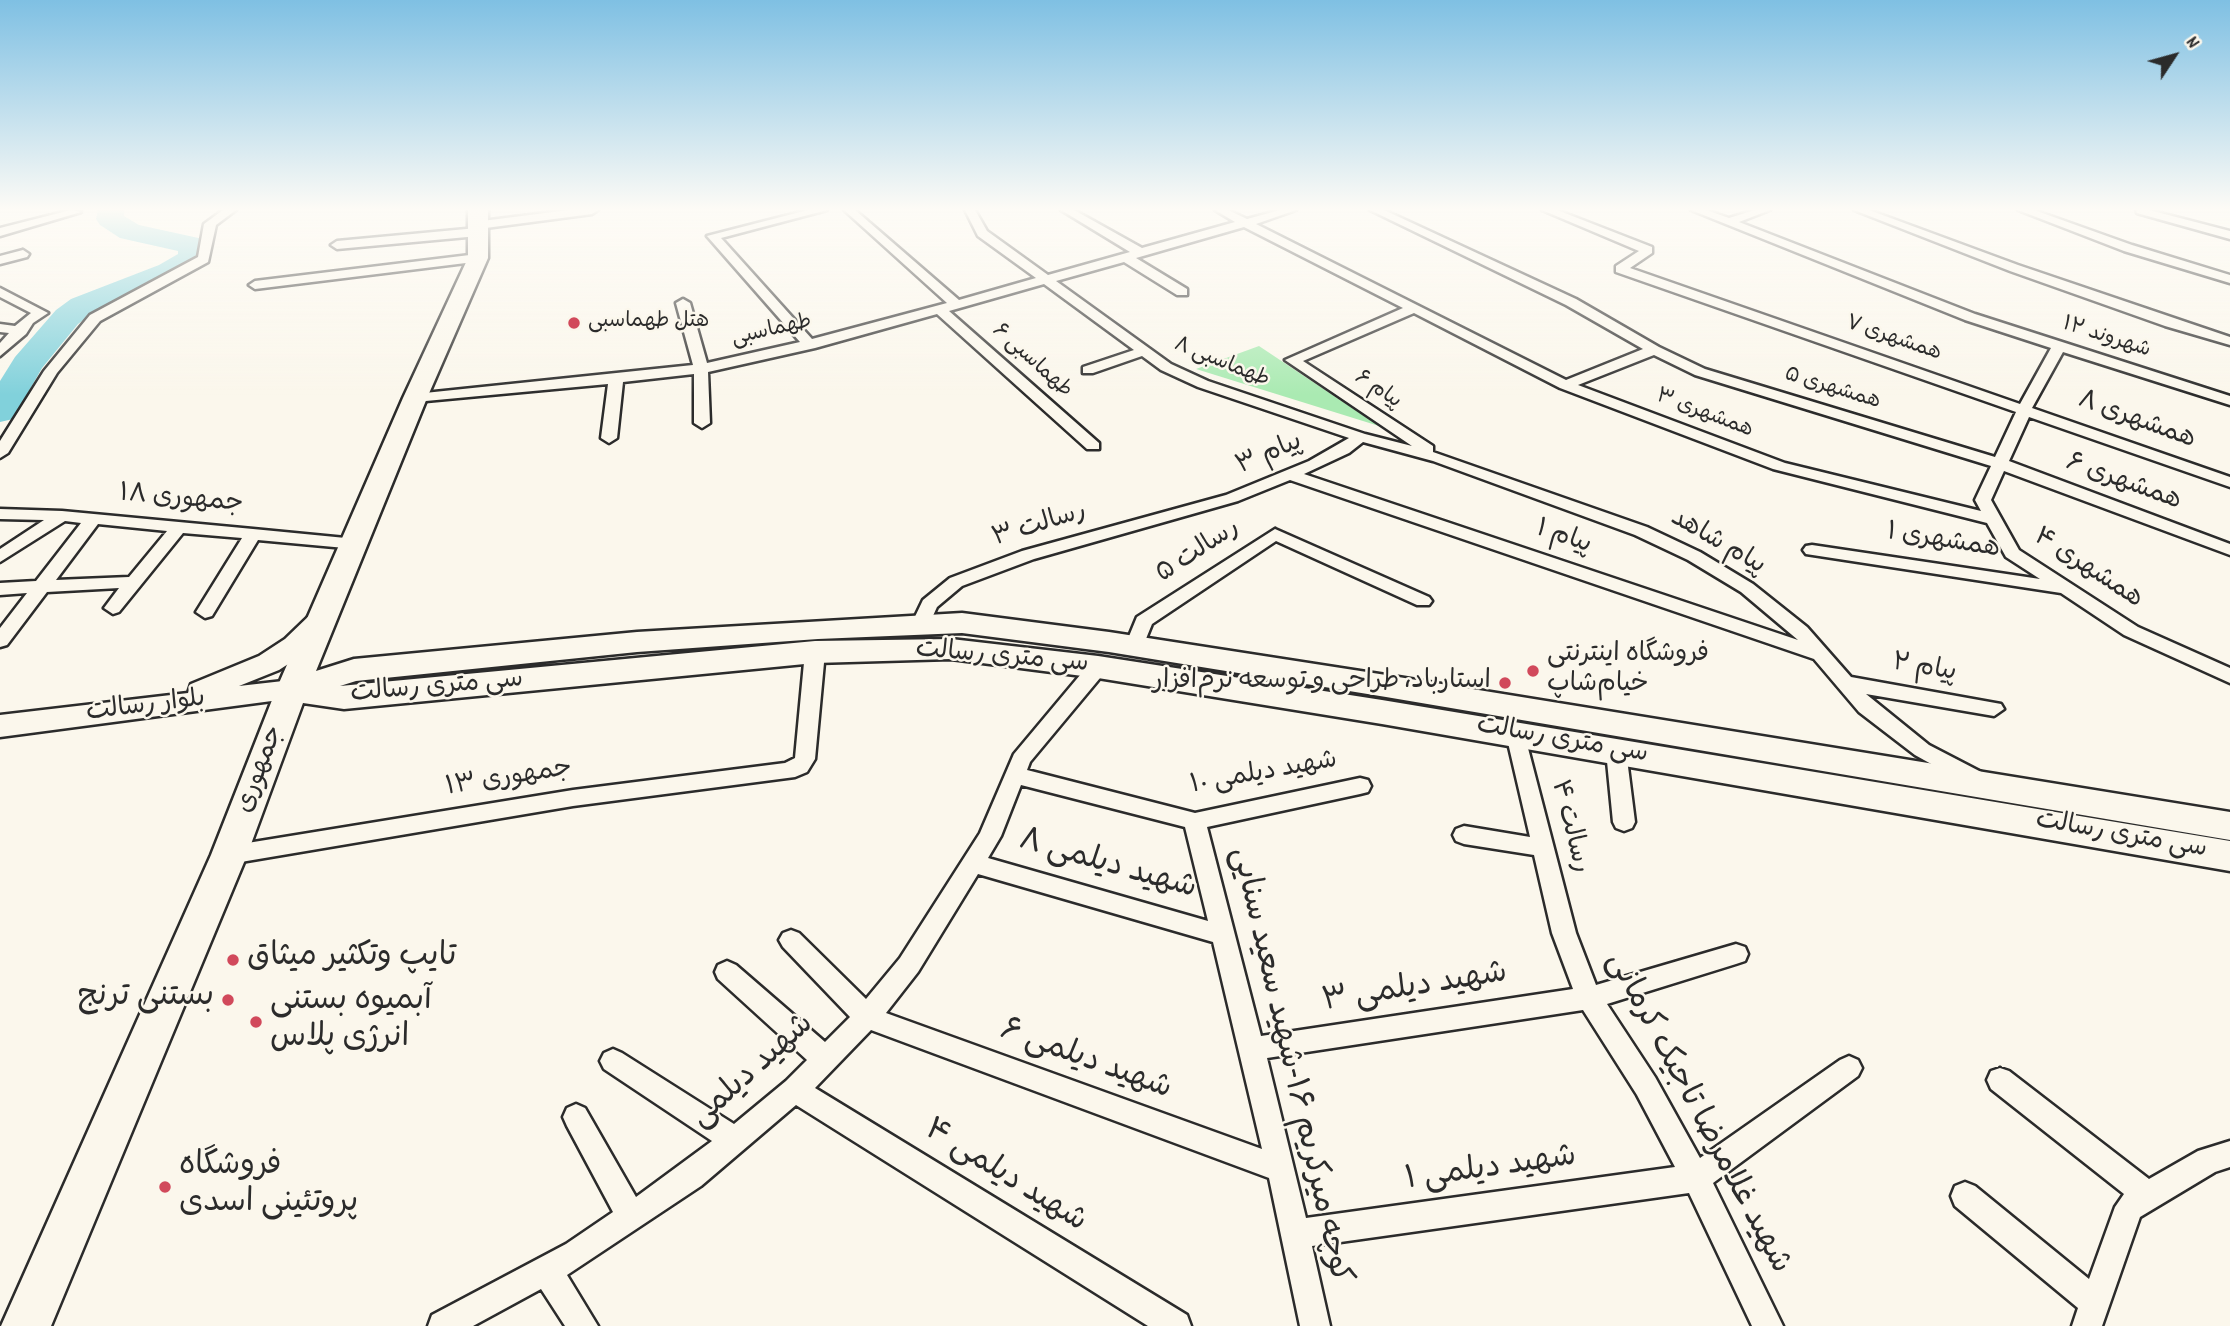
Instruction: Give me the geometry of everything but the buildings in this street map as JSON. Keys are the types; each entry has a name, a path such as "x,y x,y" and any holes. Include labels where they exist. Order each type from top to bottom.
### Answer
{"main road":[{"name":"جمهوری","path":"26,1326 229,855 292,690 356,544 415,398 472,272"},
{"path":"154,707 269,663 295,646 323,618"},
{"name":"سی متری رسالت","path":"292,690 354,670 637,642 962,623 1134,646 1384,699 1516,734 2230,856"},
{"name":"سی متری رسالت","path":"292,690 344,698 815,652 951,649 1384,699 1993,789 2230,827"},
{"name":"بلوار رسالت","path":"0,726 292,690"}],"street":[{"path":"0,453 51,371 95,318 180,272"},
{"path":"255,285 363,272"},
{"path":"745,272 810,345"},
{"path":"920,272 957,305"},
{"name":"۸ طهماسبی","path":"1035,272 1166,367 1203,384 1360,437"},
{"name":"طهماسبی","path":"415,398 701,368 810,345 1071,272"},
{"path":"1149,272 1182,292"},
{"name":"۳ همشهری","path":"1342,272 1565,385 1779,466 1993,519"},
{"name":"۵ همشهری","path":"1508,272 1571,302 1654,350 1700,372 1999,463"},
{"name":"۷ همشهری","path":"1628,272 2025,408"},
{"name":"شهروند ۱۲","path":"1855,272 1969,317 2230,401"},
{"path":"2025,272 2170,324 2230,341"},
{"path":"2207,272 2230,279"},
{"path":"0,292 41,313 28,320 0,352"},
{"path":"683,303 701,368 702,423"},
{"name":"۶ پیام","path":"1415,309 1292,360 1439,458"},
{"name":"۶ طهماسبی","path":"940,310 1093,446"},
{"path":"0,328 21,331"},
{"name":"همشهری ۴","path":"2059,346 2025,408 1983,500 2012,553 2131,631 2230,676"},
{"path":"1565,385 1654,350"},
{"path":"1088,370 1144,351"},
{"path":"609,438 616,379"},
{"name":"۸ همشهری","path":"2025,408 2230,482"},
{"name":"پیام شاهد","path":"1360,437 1439,458 1641,531 1695,556 1747,588 1800,631 1866,707 1922,750 1993,789"},
{"name":"۳ پیام","path":"1194,511 1290,475 1343,450 1360,437"},
{"name":"۶ همشهری","path":"1999,463 2230,550"},
{"name":"۱ پیام","path":"1290,475 1819,654"},
{"name":"۳ رسالت","path":"920,625 929,604 956,582 1028,555 1194,511"},
{"name":"جمهوری ۱۸","path":"0,514 62,516 356,544"},
{"path":"0,557 62,516"},
{"path":"0,641 93,519"},
{"path":"113,608 179,527"},
{"path":"205,612 253,534"},
{"name":"۵ رسالت","path":"1134,646 1144,621 1275,534 1423,601"},
{"name":"۱ همشهری","path":"1812,550 2067,589"},
{"path":"0,589 134,582"},
{"name":"۱۳ جمهوری","path":"229,855 573,798 788,771 800,766 805,759 815,652"},
{"name":"شهید دیلمی","path":"443,1326 546,1270 691,1176 795,1090 867,1017 909,965 990,836 1021,759 1098,667"},
{"name":"۲ پیام","path":"1844,683 1994,709"},
{"name":"۴ رسالت","path":"1516,734 1564,933"},
{"path":"1616,751 1623,822"},
{"name":"۱۰ شهید دیلمی","path":"1015,775 1195,821 1360,786"},
{"name":"کوچه میرکریم ۱۶-شهید سعید سنایی","path":"1195,821 1281,1169 1315,1326"},
{"path":"1464,835 1545,848"},
{"name":"۸ شهید دیلمی","path":"973,863 1223,935"},
{"name":"شهید غلامرضا تاجیک کرمانی","path":"1564,933 1589,998 1646,1086 1696,1178 1768,1326"},
{"path":"791,940 867,1017"},
{"name":"شهید دیلمی ۳","path":"1251,1049 1589,998 1736,954"},
{"path":"727,972 825,1059"},
{"name":"۶ شهید دیلمی","path":"867,1017 1281,1169"},
{"path":"613,1061 734,1140"},
{"path":"1696,1178 1849,1068"},
{"path":"2000,1080 2148,1196"},
{"name":"۴ شهید دیلمی","path":"795,1090 1176,1326"},
{"path":"576,1117 631,1216"},
{"path":"1965,1196 2091,1315 2129,1207 2208,1161 2230,1154"},
{"name":"شهید دیلمی ۱","path":"1295,1234 1696,1178"},
{"path":"546,1270 583,1326"}],"green space":[{"path":"1259,346 1379,426 1196,369"}],"waterway":[{"path":"0,411 27,364 67,317 82,306 168,272"}],"place":[{"name":"هتل طهماسبی","path":"574,323"},
{"name":"فروشگاه اینترنتی خیام‌شاپ","path":"1533,671"},
{"name":"استارباد، طراحی و توسعه نرم‌افزار","path":"1505,683"},
{"name":"تایپ وتکثیر میثاق","path":"233,960"},
{"name":"بستنی ترنج","path":"228,1000"},
{"name":"آبمیوه بستنی انرژی پلاس","path":"256,1022"},
{"name":"فروشگاه پروتئینی اسدی","path":"165,1187"}]}
